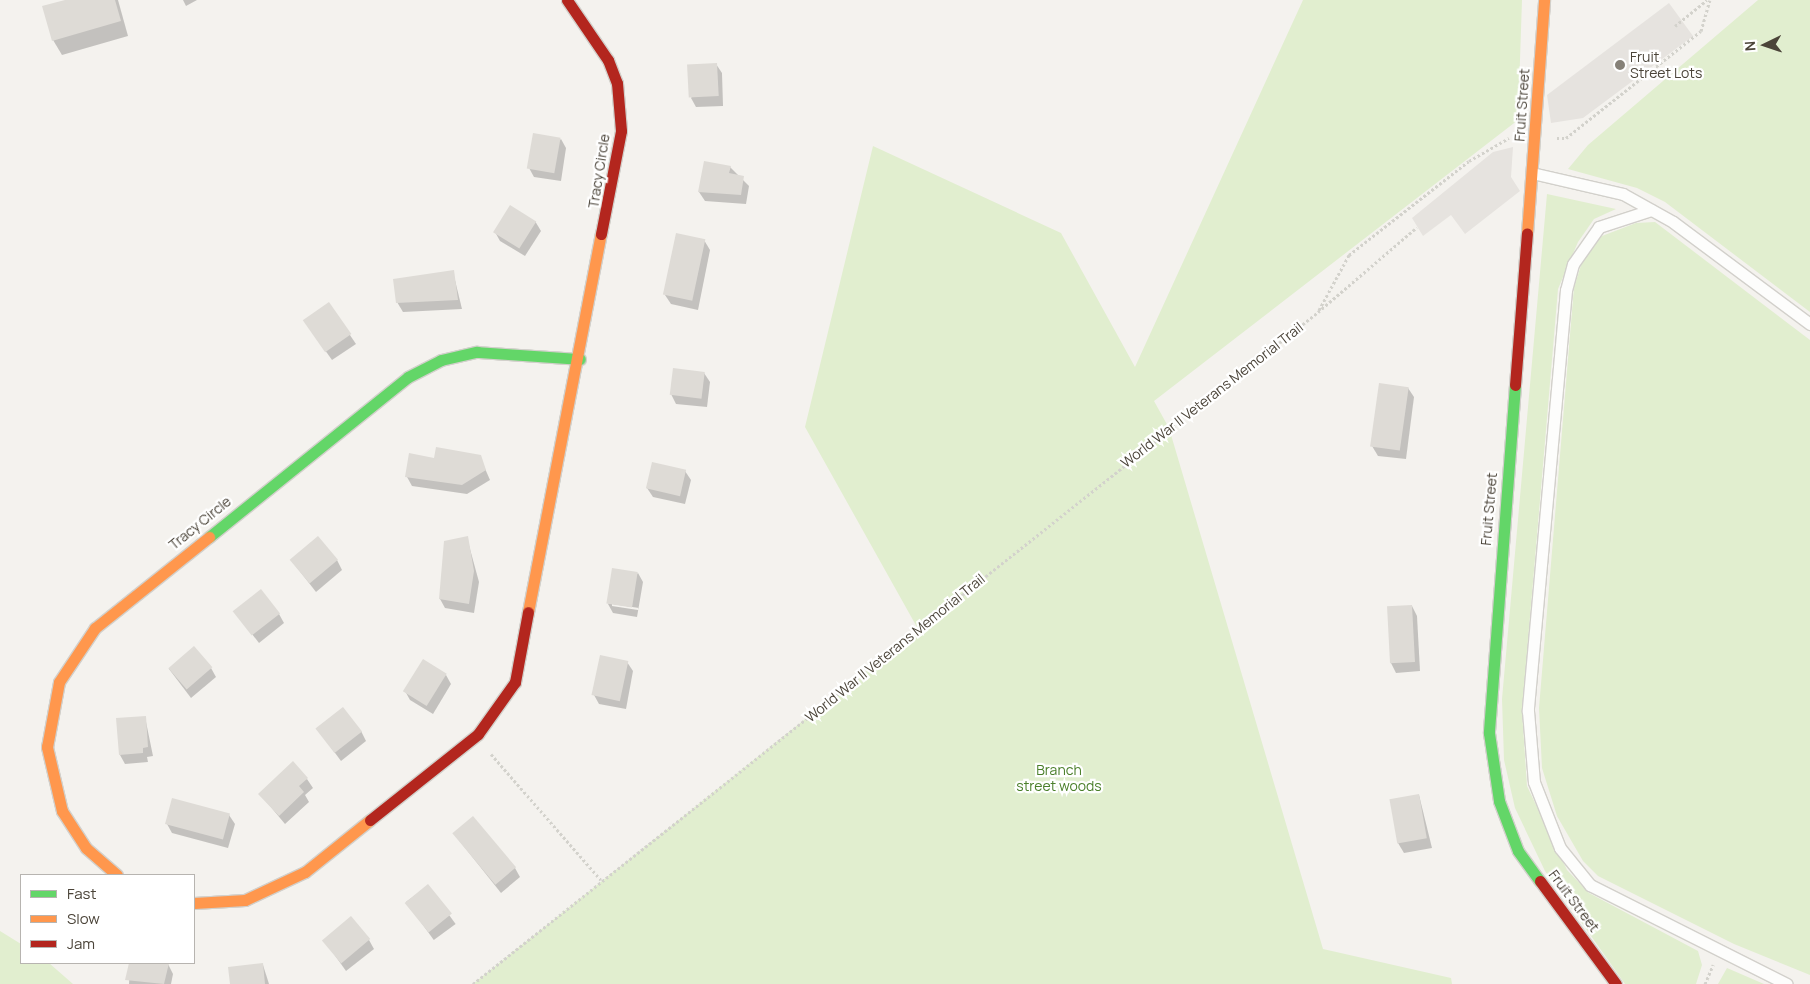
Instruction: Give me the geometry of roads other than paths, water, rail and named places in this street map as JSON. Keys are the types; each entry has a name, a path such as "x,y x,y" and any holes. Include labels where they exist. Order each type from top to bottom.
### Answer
{"street":[{"name":"Tracy Circle","path":"195,903 245,900 286,884 476,736 504,703 522,658 619,156 621,106 605,53 567,0"},
{"name":"Fruit Street","path":"1544,0 1532,173 1491,674 1492,769 1518,851 1616,984"},
{"name":"Tracy Circle","path":"116,874 86,848 62,811 47,747 59,682 95,628 408,377 441,360 477,352 580,359"}],"lane":[{"path":"1532,173 1623,194 1651,210 1810,324"},
{"path":"1651,210 1598,227 1573,264 1566,290 1528,732 1539,799 1572,868 1590,885 1718,953 1787,984"}],"place":[{"name":"Fruit Street Lots","path":"1620,65"}],"park label":[{"name":"Branch street woods","path":"1059,778"}]}
